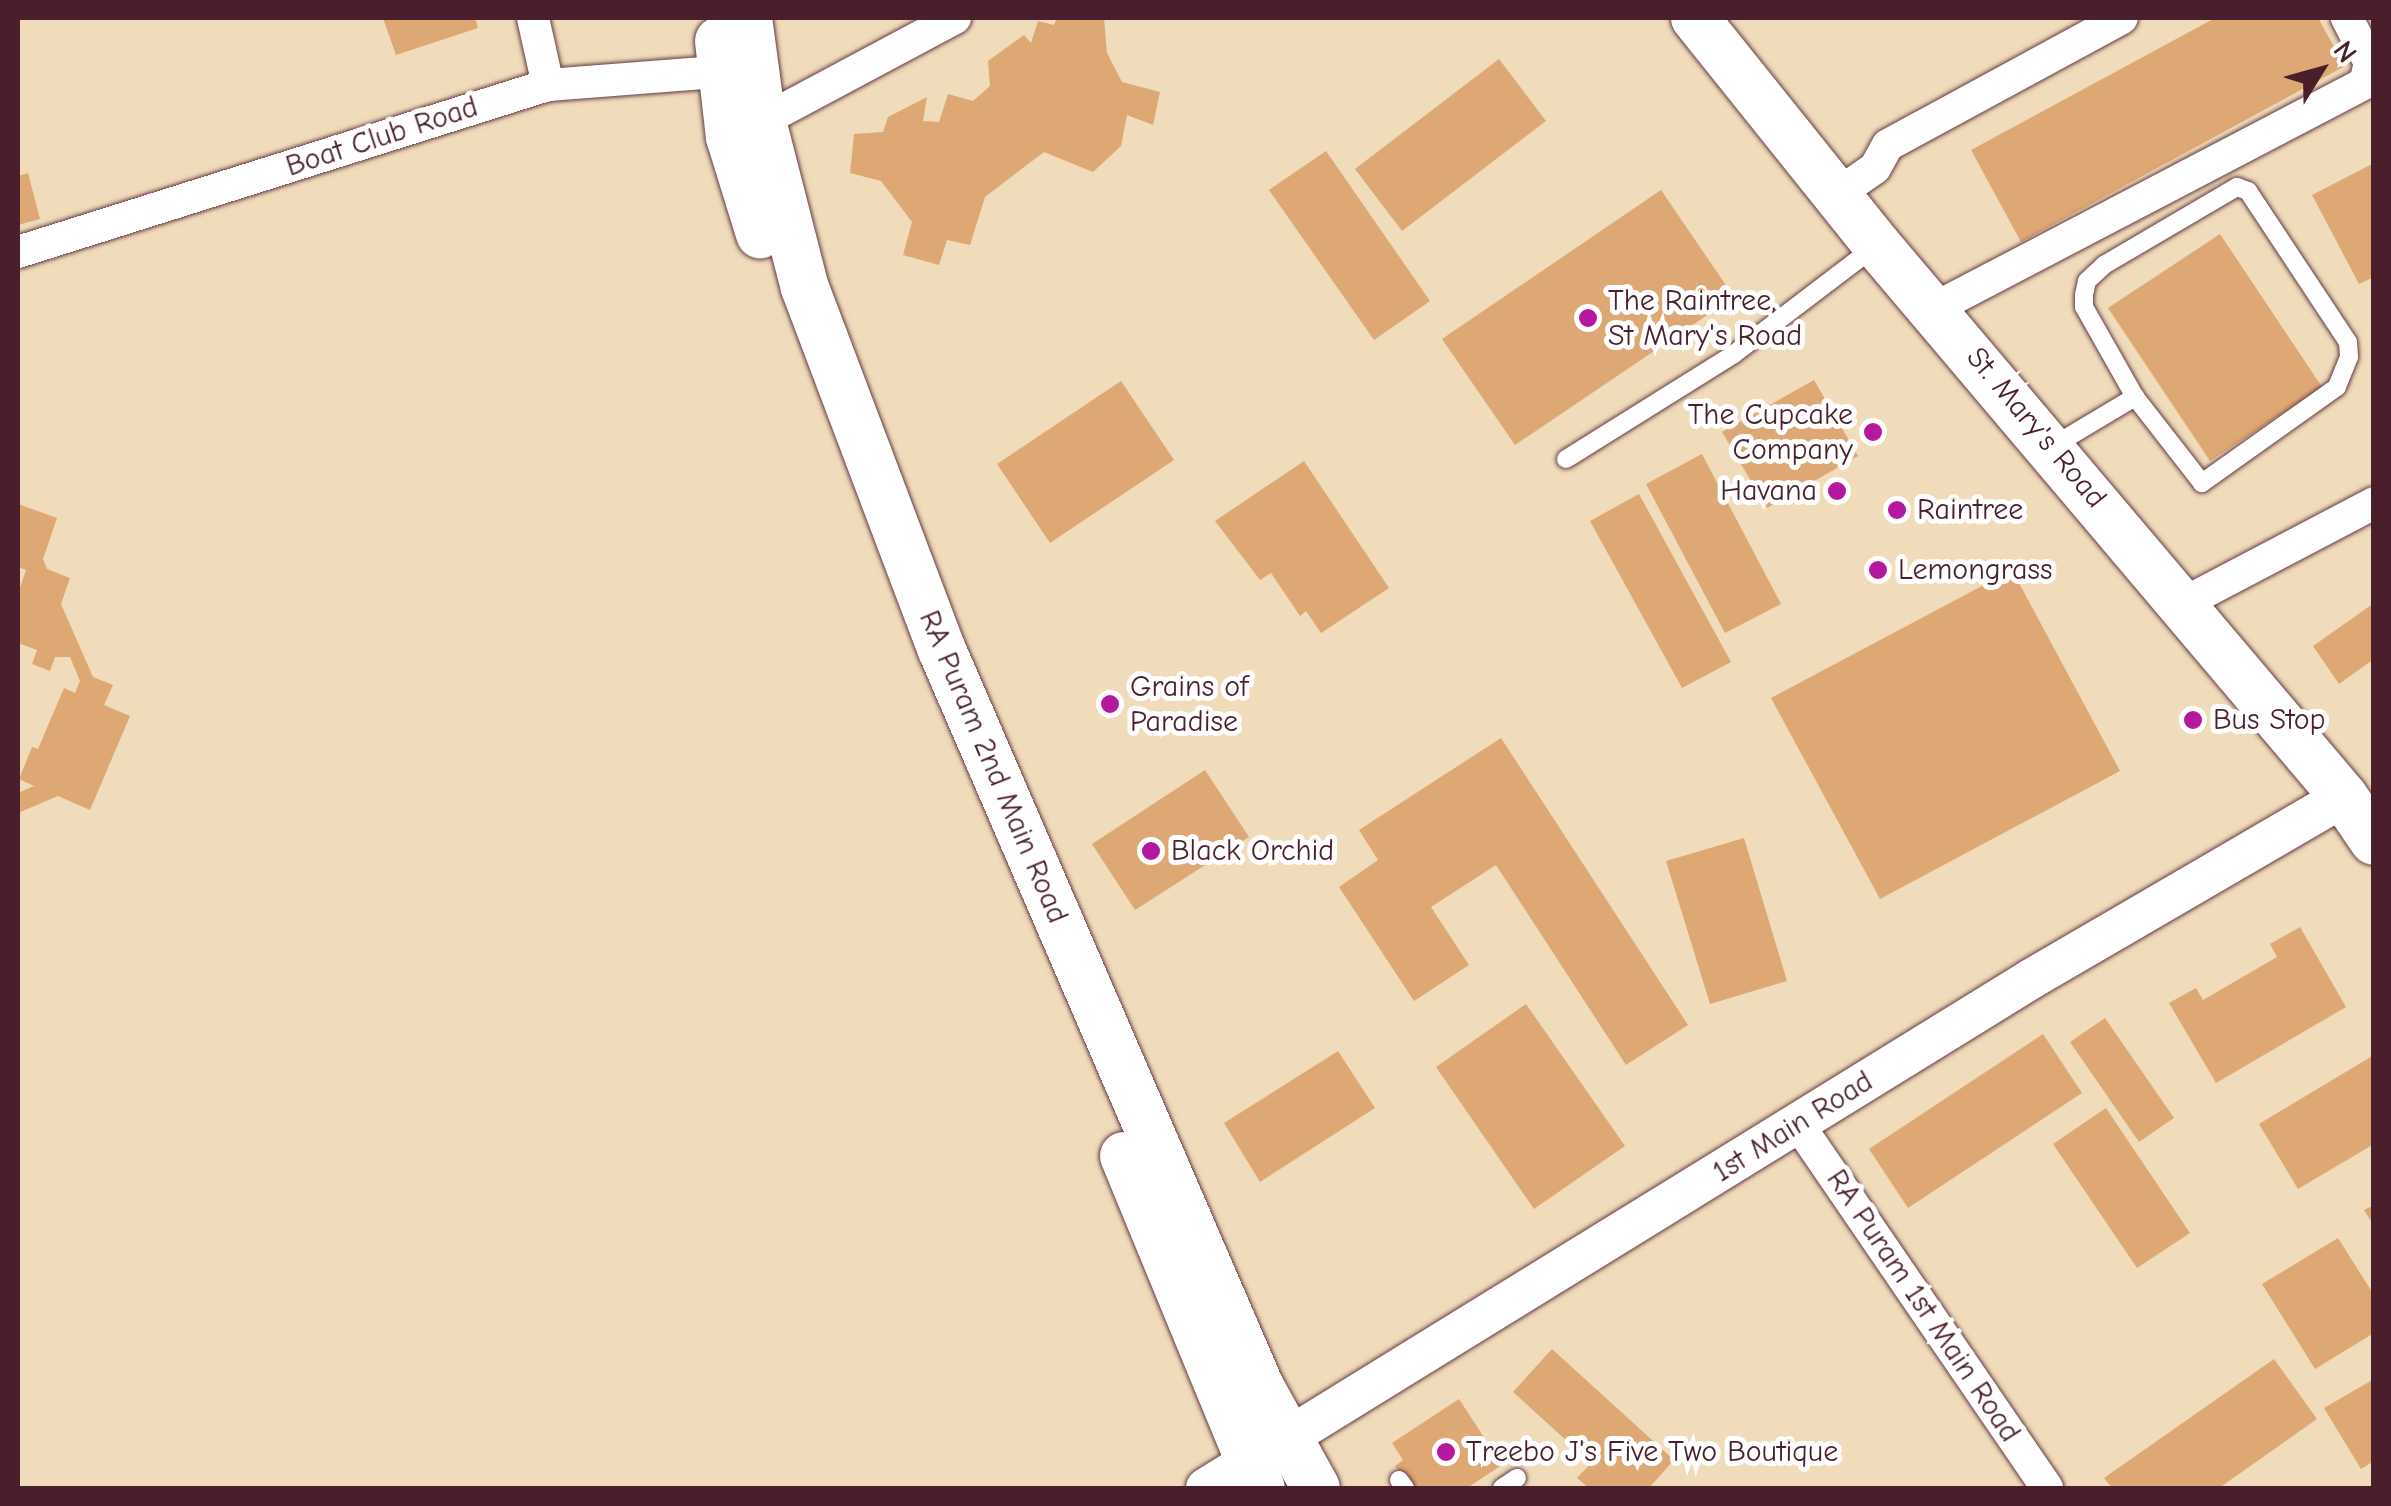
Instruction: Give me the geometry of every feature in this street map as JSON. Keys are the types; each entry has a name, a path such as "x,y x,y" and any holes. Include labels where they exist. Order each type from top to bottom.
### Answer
{"main road":[{"path":"716,18 739,70 730,137 800,366 964,754 1254,1478"},
{"name":"RA Puram 2nd Main Road","path":"748,18 739,70 762,121 805,288 942,650 1184,1216 1290,1442 1316,1488"},
{"name":"St. Mary's Road","path":"1694,18 1877,245 1935,308 2182,604 2359,791 2374,841"}],"street":[{"path":"532,18 548,85"},
{"path":"762,121 955,18"},
{"path":"1836,195 1875,168 1888,145 2122,18"},
{"path":"1935,308 2365,83 2370,64 2347,18"},
{"name":"Boat Club Road","path":"18,252 548,85 739,70"},
{"path":"2182,604 2374,503"},
{"name":"1st Main Road","path":"1206,1488 1254,1478 1290,1442 1798,1124 2359,791"},
{"name":"RA Puram 1st Main Road","path":"1798,1124 2047,1488"}],"lane":[{"path":"2224,191 2248,191 2348,342 2337,387 2202,482 2136,397 2084,307 2086,281 2224,191"},
{"path":"1566,459 1734,354 1877,245"},
{"path":"2052,446 2136,397"}],"building":[{"path":"383,18 475,18 478,28 396,55"},
{"path":"1057,18 1104,18 1107,53 1122,82 1160,92 1153,125 1127,115 1121,146 1093,172 1044,152 985,197 970,245 947,240 939,265 903,255 912,222 881,181 850,173 854,134 883,132 888,117 927,97 923,121 939,122 948,94 973,101 990,86 988,61 1024,35 1031,43 1038,21 1054,25"},
{"path":"2215,18 2318,18 2345,66 2021,242 1971,150"},
{"path":"1499,59 1546,121 1402,231 1355,169"},
{"path":"1326,151 1430,301 1374,340 1269,190"},
{"path":"2374,163 2374,277 2359,284 2312,195"},
{"path":"28,173 40,219 18,225 18,176"},
{"name":"The Raintree, St Mary's Road","path":"1661,190 1734,297 1515,445 1442,339"},
{"path":"2220,234 2322,387 2210,461 2108,308"},
{"path":"1814,380 1858,456 1767,508 1722,432"},
{"path":"1121,381 1174,460 1050,543 997,464"},
{"path":"1702,454 1781,604 1725,633 1646,484"},
{"path":"1304,461 1389,588 1321,633 1306,611 1300,616 1271,573 1260,580 1215,521"},
{"path":"1639,494 1731,662 1682,688 1590,521"},
{"path":"18,504 57,518 43,559 47,569 70,578 61,604 93,677 113,685 104,705 130,716 90,810 58,796 18,813 18,793 34,786 19,779 32,747 38,749 64,688 75,693 80,681 70,657 55,657 50,671 32,664 37,650 18,643 18,594 26,570 18,567"},
{"path":"2012,570 2120,771 1880,899 1771,698"},
{"path":"2374,603 2374,659 2339,684 2313,646"},
{"path":"1501,738 1688,1025 1626,1065 1496,865 1431,907 1469,965 1414,1001 1339,887 1378,860 1359,830"},
{"path":"1205,770 1249,837 1135,910 1092,844"},
{"path":"1744,838 1787,981 1710,1004 1666,861"},
{"path":"2300,927 2346,1007 2216,1083 2169,1003 2196,988 2203,1000 2277,957 2270,944"},
{"path":"1526,1004 1625,1146 1534,1209 1436,1067"},
{"path":"2105,1018 2174,1118 2139,1142 2070,1042"},
{"path":"2043,1034 2082,1093 1908,1208 1869,1149"},
{"path":"1338,1051 1375,1108 1260,1182 1224,1123"},
{"path":"2374,1055 2374,1144 2298,1189 2259,1124"},
{"path":"2106,1108 2190,1233 2137,1268 2053,1144"},
{"path":"2374,1205 2374,1226 2364,1210"},
{"path":"2338,1238 2374,1295 2374,1333 2315,1369 2262,1284"},
{"path":"1552,1349 1674,1460 1649,1488 1589,1488 1577,1478 1591,1463 1513,1392"},
{"path":"2274,1359 2317,1419 2219,1488 2112,1488 2104,1478"},
{"path":"2374,1379 2374,1461 2361,1469 2324,1408"},
{"name":"Treebo J's Five Two Boutique","path":"1459,1399 1502,1465 1467,1488 1410,1488 1395,1466 1403,1460 1392,1443"}],"place":[{"name":"The Raintree, St Mary's Road","path":"1588,318"},
{"name":"The Cupcake Company","path":"1873,432"},
{"name":"Havana","path":"1837,491"},
{"name":"Raintree","path":"1897,510"},
{"name":"Lemongrass","path":"1878,570"},
{"name":"Grains of Paradise","path":"1110,704"},
{"name":"Bus Stop","path":"2193,720"},
{"name":"Black Orchid","path":"1151,851"},
{"name":"Treebo J's Five Two Boutique","path":"1446,1452"}]}
